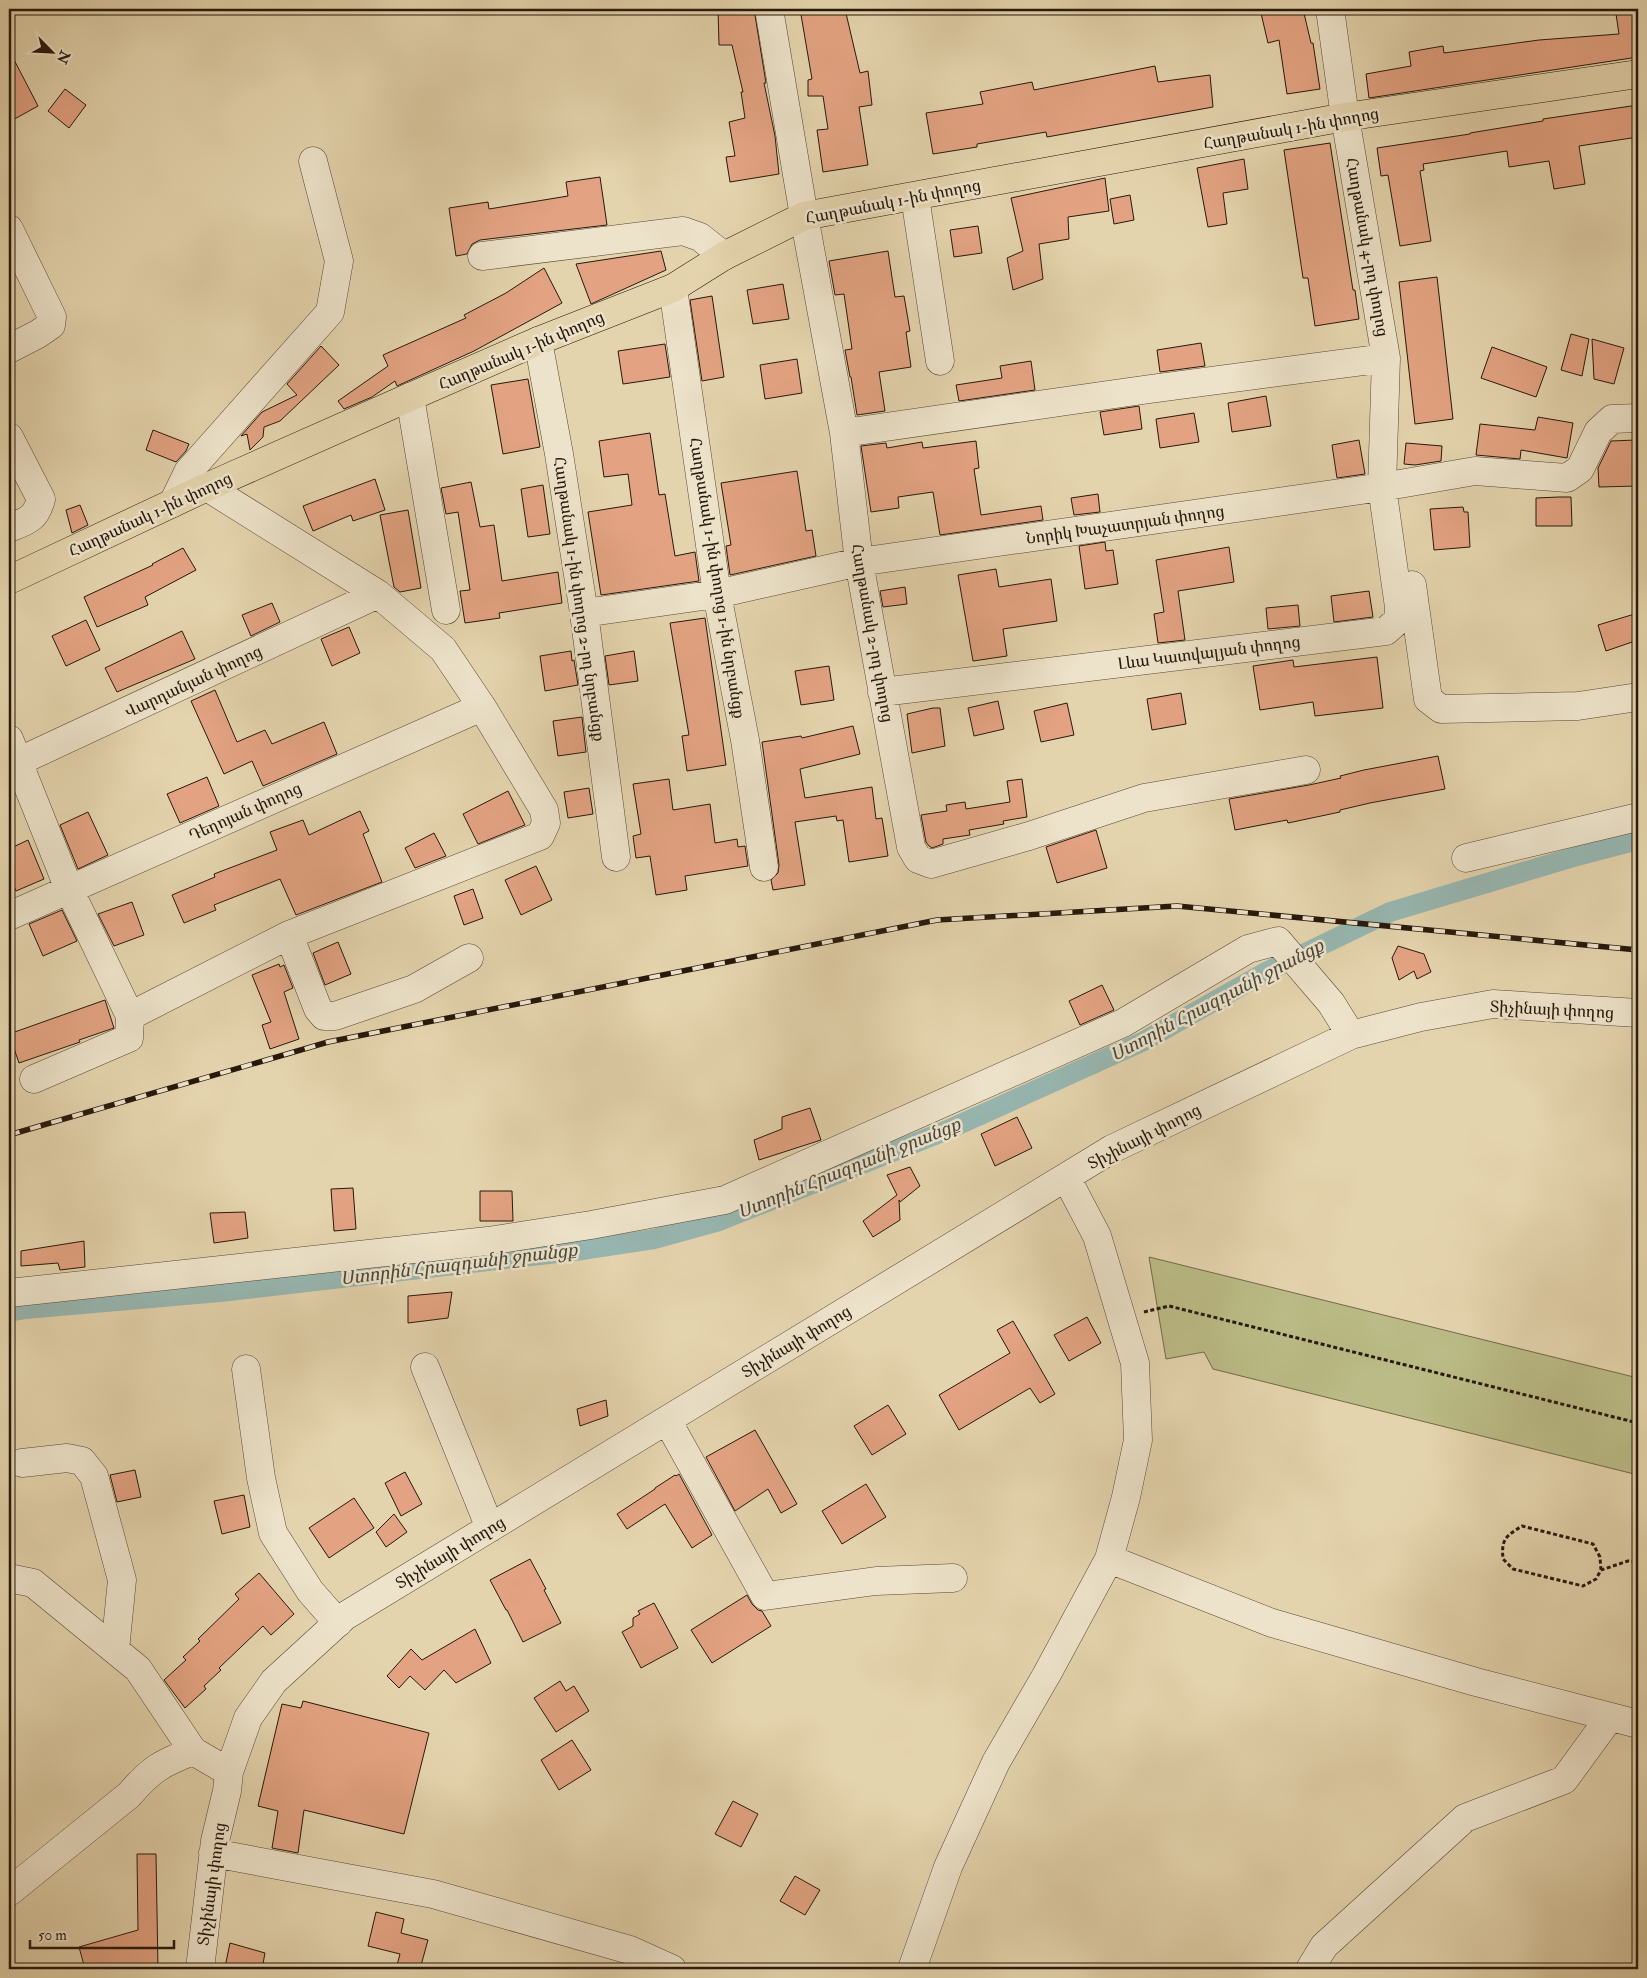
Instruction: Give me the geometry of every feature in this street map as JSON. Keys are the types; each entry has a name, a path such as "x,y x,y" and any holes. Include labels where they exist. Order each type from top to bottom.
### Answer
{"main road":[{"name":"Հաղթանակ 1-ին փողոց","path":"9,580 207,487 410,397 538,341 673,288 724,256 804,216 1345,117 1638,74"}],"street":[{"name":"Հաղթանակ 2-րդ փողոց","path":"770,9 804,216 844,433 859,562 912,847 918,859 931,864 1029,836 1144,798 1306,770"},
{"name":"Հաղթանակ 4-րդ փողոց","path":"1330,9 1345,117 1386,358 1390,486"},
{"path":"173,503 188,472 330,312 338,261 313,161"},
{"path":"915,197 940,361"},
{"path":"9,229 52,317 51,325 9,349"},
{"path":"482,256 683,231 700,237 724,256"},
{"name":"Հաղթանակ 1-ին փողոց 1-ին նրբանցք","path":"673,288 717,594 745,740 764,867"},
{"name":"Հաղթանակ 1-ին փողոց 2-րդ նրբանցք","path":"538,341 559,454 584,613 616,857"},
{"path":"844,433 1150,388 1386,358"},
{"path":"410,397 446,610"},
{"name":"Նորիկ Խաչատրյան փողոց","path":"584,613 717,594 859,562 1390,486 1475,471 1567,478 1580,469 1598,432 1612,419 1638,418"},
{"path":"9,437 41,499 38,510 31,518 9,528"},
{"path":"1390,486 1428,699 1433,704 1441,709 1454,710 1578,706 1638,697"},
{"name":"Լևա Կատվալյան փողոց","path":"882,692 1386,631 1398,620 1399,607 1390,486"},
{"path":"130,1016 289,935 540,836 546,823 544,810 482,707 443,649 378,594 207,487"},
{"name":"Վարդանյան փողոց","path":"12,756 378,594"},
{"name":"Դեղոյան փողոց","path":"9,916 482,707"},
{"path":"12,756 69,889 130,1016 129,1038 34,1079"},
{"path":"1466,858 1638,817"},
{"path":"289,935 318,1009 324,1016 335,1016 414,989 469,958"},
{"path":"9,1293 488,1241 591,1225 725,1200 1123,1023 1248,949 1278,941 1331,1004 1351,1035"},
{"name":"Տիչինայի փողոց","path":"200,1969 213,1853 229,1772 248,1718 274,1680 345,1616 1112,1149 1351,1035 1421,1017 1493,1004 1638,1013"},
{"path":"912,1969 948,1867 996,1762 1047,1674 1109,1560 1126,1497 1138,1440 1135,1363 1097,1236 1066,1177"},
{"path":"425,1367 490,1528"},
{"path":"246,1369 262,1478 273,1533 310,1591 338,1623"},
{"path":"667,1420 765,1596 876,1581 953,1578"},
{"path":"22,1463 67,1458 82,1461 94,1476 122,1580 115,1650"},
{"path":"1109,1560 1272,1623 1476,1682 1638,1724"},
{"path":"9,1578 33,1583 138,1669 193,1751 229,1772"},
{"path":"1310,1969 1324,1946 1465,1818 1564,1780 1610,1717"},
{"path":"9,1892 129,1795 142,1779 162,1763 193,1751"},
{"path":"213,1853 433,1894 625,1960 672,1969"}],"path":[{"path":"1121,1316 1169,1306 1638,1423"},
{"path":"1601,1570 1600,1557 1593,1544 1522,1526 1508,1534 1501,1546 1503,1559 1513,1569 1582,1586 1596,1579 1601,1570 1628,1561 1638,1562"}],"green space":[{"path":"1149,1257 1638,1378 1638,1475 1213,1369 1204,1352 1166,1359"}],"building":[{"path":"718,9 754,9 766,83 764,83 775,136 779,174 730,182 726,157 735,156 729,122 745,118 741,92 743,92 732,45 719,45"},
{"path":"800,9 845,9 860,73 868,71 872,105 859,107 868,165 823,172 817,130 828,129 823,96 808,96 808,80 812,79"},
{"path":"1260,9 1303,9 1311,43 1313,43 1320,89 1287,94 1279,40 1268,43"},
{"path":"1638,10 1638,57 1369,98 1366,74 1411,66 1409,52 1443,46 1444,53 1539,40 1619,34 1616,14"},
{"path":"9,50 38,106 9,122"},
{"path":"1155,66 1158,82 1210,75 1213,107 1047,137 1046,132 977,144 977,147 933,154 926,113 983,104 980,92 1032,82 1034,90"},
{"path":"65,89 86,105 69,128 48,111"},
{"path":"1638,105 1638,137 1579,146 1585,184 1554,189 1549,161 1509,167 1507,151 1423,164 1424,170 1420,171 1431,241 1400,246 1388,175 1381,176 1377,148 1470,134 1543,121 1543,119"},
{"path":"1330,143 1359,319 1315,326 1308,278 1303,278 1284,150"},
{"path":"1244,159 1248,189 1223,193 1227,224 1208,227 1197,168"},
{"path":"600,177 607,225 480,240 472,244 467,254 456,256 449,208 488,202 489,209 568,196 566,182"},
{"path":"1105,178 1109,211 1068,217 1069,239 1039,244 1043,279 1013,290 1007,258 1023,251 1011,198"},
{"path":"1130,195 1134,220 1114,224 1110,199"},
{"path":"978,226 982,253 954,257 950,230"},
{"path":"661,251 666,270 591,304 576,264"},
{"path":"888,251 895,297 904,296 910,331 906,332 911,367 879,372 885,411 857,415 845,350 852,349 844,294 835,295 829,261"},
{"path":"544,268 562,303 474,351 397,386 395,381 372,397 344,409 338,401 388,366 383,355 466,318 464,315 506,293"},
{"path":"1437,277 1453,419 1415,424 1399,282"},
{"path":"783,284 789,319 753,324 747,290"},
{"path":"712,296 724,377 702,381 690,300"},
{"path":"1571,334 1589,339 1582,376 1561,370"},
{"path":"1592,339 1624,348 1614,384 1594,379"},
{"path":"1201,343 1205,366 1160,372 1157,350"},
{"path":"665,344 670,377 623,384 618,351"},
{"path":"321,346 339,365 280,421 264,427 263,437 250,450 247,434 241,436 262,412 297,395 287,384"},
{"path":"1492,347 1547,367 1536,397 1481,378"},
{"path":"797,359 802,393 765,399 760,365"},
{"path":"1031,361 1035,390 959,401 956,385 1002,378 1000,366"},
{"path":"528,379 540,447 503,454 491,385"},
{"path":"1266,396 1271,426 1232,432 1228,403"},
{"path":"1139,406 1142,429 1104,435 1100,412"},
{"path":"1194,413 1199,442 1160,448 1156,419"},
{"path":"1538,417 1573,423 1567,458 1521,450 1520,459 1476,455 1480,424 1535,430"},
{"path":"153,430 189,444 186,451 176,462 146,450"},
{"path":"650,433 659,495 665,494 675,556 695,552 699,581 601,595 588,512 632,505 628,474 604,477 599,441"},
{"path":"1359,440 1365,474 1337,478 1332,445"},
{"path":"1636,440 1638,486 1599,487 1598,468 1611,441"},
{"path":"976,441 979,468 974,469 981,515 1041,506 1043,520 940,535 933,492 898,497 899,508 871,512 861,446 886,443 887,448 922,442 923,448"},
{"path":"1406,443 1442,446 1441,461 1415,465 1404,464"},
{"path":"797,471 806,531 812,530 816,556 730,575 726,546 731,545 721,483"},
{"path":"375,479 385,510 353,521 351,515 313,531 303,506"},
{"path":"471,482 480,527 494,525 502,581 558,572 562,603 499,613 500,618 465,623 460,591 470,590 458,512 446,514 441,488"},
{"path":"543,485 550,534 528,537 521,489"},
{"path":"1098,494 1100,512 1074,515 1071,498"},
{"path":"1571,497 1572,526 1536,526 1536,498"},
{"path":"80,505 88,525 72,533 66,510"},
{"path":"1463,507 1464,512 1468,512 1470,547 1434,550 1430,509"},
{"path":"408,510 421,588 400,592 394,587 380,515"},
{"path":"1105,542 1106,551 1113,550 1118,584 1085,589 1079,546"},
{"path":"1229,547 1234,582 1178,591 1185,640 1158,643 1154,614 1164,612 1156,560"},
{"path":"183,548 196,570 145,597 148,605 97,627 84,597 153,565"},
{"path":"996,569 999,587 1051,579 1057,621 1003,629 1007,656 973,661 958,575"},
{"path":"905,587 907,604 883,607 880,591"},
{"path":"1369,591 1373,617 1334,622 1331,596"},
{"path":"272,603 280,622 251,636 242,615"},
{"path":"1298,605 1300,626 1268,629 1266,608"},
{"path":"1638,613 1638,640 1606,651 1598,625"},
{"path":"705,618 726,765 687,771 682,736 689,735 670,623"},
{"path":"86,620 100,650 66,666 52,636"},
{"path":"349,627 360,653 332,666 321,639"},
{"path":"182,631 195,659 117,692 105,668"},
{"path":"571,651 578,685 545,691 540,656"},
{"path":"634,651 638,681 609,685 605,656"},
{"path":"1377,657 1383,708 1315,716 1313,702 1260,710 1253,666 1293,660 1294,667"},
{"path":"829,666 834,700 801,705 795,671"},
{"path":"215,690 237,742 265,730 272,744 324,722 337,754 263,786 252,761 224,774 191,701"},
{"path":"1181,693 1186,724 1152,730 1147,699"},
{"path":"998,701 1004,729 974,736 968,708"},
{"path":"1067,703 1074,735 1041,742 1034,711"},
{"path":"940,708 945,746 912,753 907,714"},
{"path":"582,717 586,752 558,756 553,721"},
{"path":"853,726 860,754 800,769 805,798 872,787 876,819 882,818 888,856 849,862 843,820 837,821 836,816 795,822 805,885 773,890 771,880 778,873 779,865 762,742 801,736 802,738"},
{"path":"1438,756 1445,789 1370,803 1340,810 1340,812 1288,823 1287,820 1235,830 1229,799 1309,785 1341,778 1340,776 1364,770"},
{"path":"207,777 219,806 180,823 167,794"},
{"path":"669,779 673,810 710,804 715,843 737,839 738,847 745,846 748,866 685,876 687,890 656,895 650,856 636,858 633,836 641,834 633,784"},
{"path":"1022,779 1027,817 1003,821 1004,824 969,830 970,835 943,839 943,844 932,848 926,842 921,815 947,811 946,805 965,802 966,809 1010,802 1007,781"},
{"path":"589,788 593,814 568,818 564,792"},
{"path":"508,791 525,825 478,844 463,814"},
{"path":"360,811 369,831 363,834 382,882 296,915 280,879 214,905 216,910 184,923 172,895 215,877 214,874 277,850 270,832 303,820 309,835"},
{"path":"88,812 108,855 78,869 60,825"},
{"path":"1096,830 1107,868 1057,883 1046,847"},
{"path":"434,833 446,856 415,868 405,848"},
{"path":"28,840 44,879 16,891 9,875 9,849"},
{"path":"536,866 552,900 521,915 505,880"},
{"path":"473,889 483,918 464,925 454,896"},
{"path":"132,902 144,935 114,946 98,914"},
{"path":"62,910 77,941 43,956 29,924"},
{"path":"338,942 351,974 325,985 313,953"},
{"path":"1398,946 1424,954 1431,972 1417,979 1414,971 1399,980 1392,958"},
{"path":"279,964 280,967 284,965 293,988 284,992 299,1039 270,1049 262,1025 271,1022 252,975"},
{"path":"1102,985 1114,1010 1080,1025 1069,1001"},
{"path":"105,1000 114,1028 19,1063 9,1034"},
{"path":"810,1108 821,1140 759,1160 754,1140 782,1129 782,1117"},
{"path":"1017,1117 1032,1148 995,1166 981,1134"},
{"path":"910,1167 920,1186 900,1202 899,1200 900,1220 873,1237 863,1221 897,1195 887,1175"},
{"path":"353,1188 356,1229 334,1231 331,1189"},
{"path":"480,1191 512,1191 513,1221 480,1221"},
{"path":"245,1212 248,1238 214,1243 210,1213"},
{"path":"84,1241 85,1267 60,1270 58,1263 21,1266 21,1251"},
{"path":"452,1292 448,1318 408,1323 408,1296"},
{"path":"1087,1317 1101,1343 1069,1361 1054,1335"},
{"path":"1013,1321 1055,1394 1040,1403 1030,1388 959,1430 939,1395 1010,1353 997,1330"},
{"path":"606,1400 608,1416 580,1426 577,1409"},
{"path":"888,1405 906,1434 872,1455 854,1426"},
{"path":"755,1430 797,1504 781,1513 768,1489 735,1511 706,1457"},
{"path":"135,1470 141,1497 117,1502 110,1475"},
{"path":"405,1472 422,1504 401,1516 385,1483"},
{"path":"679,1474 712,1535 692,1548 665,1504 627,1529 617,1514"},
{"path":"866,1484 886,1517 842,1544 822,1511"},
{"path":"244,1495 250,1527 222,1534 214,1501"},
{"path":"354,1498 374,1528 329,1558 309,1528"},
{"path":"394,1514 407,1532 386,1547 376,1532"},
{"path":"530,1559 561,1623 523,1642 490,1580"},
{"path":"259,1573 294,1614 271,1635 263,1626 219,1668 221,1670 204,1686 206,1689 185,1708 164,1680 186,1660 183,1657 200,1641 198,1639 239,1599 235,1594"},
{"path":"747,1595 752,1604 762,1611 771,1626 712,1663 691,1630"},
{"path":"654,1603 678,1648 641,1668 622,1632 633,1626 633,1618 640,1614 638,1611"},
{"path":"475,1629 491,1663 456,1683 444,1670 425,1690 410,1676 399,1688 387,1676 411,1649 422,1660"},
{"path":"560,1681 566,1691 574,1686 589,1711 556,1732 534,1698"},
{"path":"303,1701 429,1733 404,1834 304,1810 298,1853 272,1848 278,1811 258,1806 282,1704 301,1708"},
{"path":"572,1740 591,1770 559,1790 541,1760"},
{"path":"733,1801 758,1814 741,1847 715,1834"},
{"path":"137,1854 156,1854 158,1969 85,1969 79,1947 138,1930"},
{"path":"795,1876 820,1890 805,1915 780,1901"},
{"path":"376,1912 404,1919 401,1933 428,1940 420,1969 396,1969 400,1954 368,1946"},
{"path":"230,1943 265,1953 262,1969 225,1967"}],"waterway":[{"name":"Ստորին Հրազդանի ջրանցք","path":"9,1312 220,1292 575,1251 654,1239 719,1221 945,1131 1144,1041 1266,972 1390,912 1577,856 1638,840"}],"railway":[{"path":"9,1135 328,1042 937,920 1177,906 1638,950"}]}
